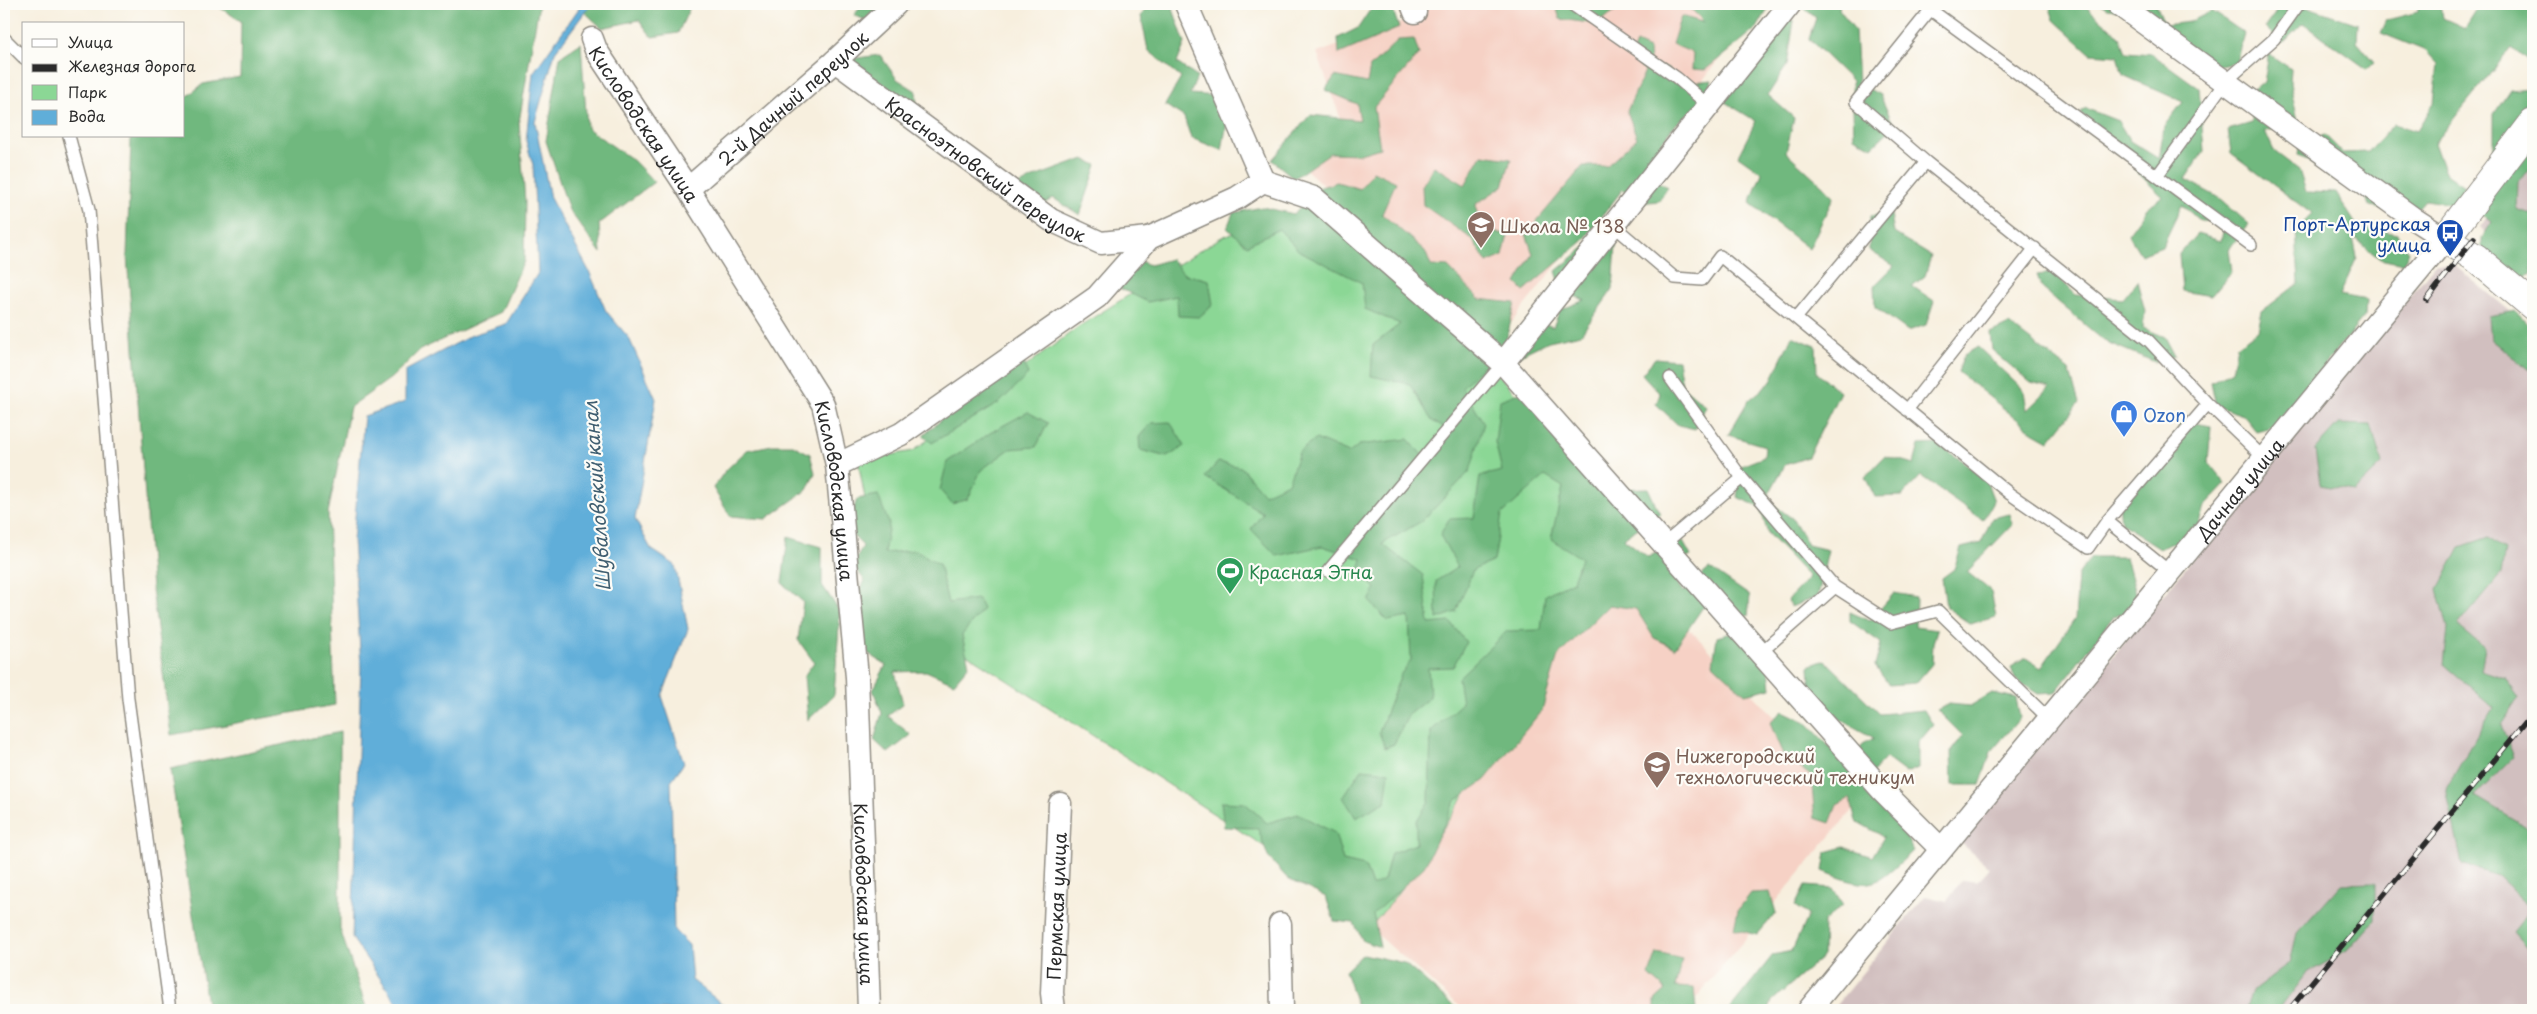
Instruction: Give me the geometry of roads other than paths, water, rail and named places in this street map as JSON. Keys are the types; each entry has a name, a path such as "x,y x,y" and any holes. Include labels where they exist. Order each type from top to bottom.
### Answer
{"street":[{"name":"2-й Дачный переулок","path":"688,189 835,61 896,4"},
{"path":"1186,4 1263,180 1314,198 1503,363 1759,654 1882,790 1941,849"},
{"path":"1503,363 1790,4"},
{"path":"2118,4 2406,214 2476,258 2533,306"},
{"name":"Кисловодская улица","path":"592,39 596,50 688,189 823,404 837,464 857,677 869,1010"},
{"name":"Красноэтновский переулок","path":"835,61 1051,220 1101,243 1149,238"},
{"name":"Дачная улица","path":"1808,1010 2446,240 2533,124"},
{"path":"837,464 901,434 1097,297 1149,238 1237,198 1263,180"},
{"name":"Пермская улица","path":"1054,1010 1052,993 1060,804"},
{"path":"1280,924 1282,1010"}],"lane":[{"path":"1571,4 1677,78 1709,106"},
{"path":"2157,176 2225,82 2274,39 2300,4"},
{"path":"2251,245 1933,7 1856,102 1926,162 2150,341 2208,404 2264,458"},
{"path":"4,38 22,56"},
{"path":"70,138 89,210 128,699 170,1010"},
{"path":"1797,318 1926,162"},
{"path":"1614,226 1675,278 1702,280 1720,256 2010,494 2088,548 2107,521 2208,404"},
{"path":"1907,410 2035,248"},
{"path":"1328,572 1503,363"},
{"path":"1670,378 1742,478 1836,587 1891,623 1938,612 2049,719"},
{"path":"1664,544 1742,478"},
{"path":"2107,521 2170,572"},
{"path":"1759,654 1836,587"}],"water":[{"name":"Шуваловский канал","path":"582,4 591,4 555,52 535,122 550,198 589,271 606,311 629,338 656,399 635,519 651,549 675,565 688,629 662,696 684,763 671,781 674,930 689,945 692,980 726,1007 726,1010 402,1010 352,938 361,666 353,540 364,416 405,402 405,371 472,335 506,324 538,273 533,165 526,141 533,73"}],"railway":[{"path":"2427,300 2474,238"},
{"path":"2289,1010 2533,713"}],"place":[{"name":"Школа № 138","path":"1481,249"},
{"name":"Порт-Артурская улица","path":"2450,257"},
{"name":"Ozon","path":"2124,438"},
{"name":"Красная Этна","path":"1230,595"},
{"name":"Нижегородский технологический техникум","path":"1657,789"}]}
